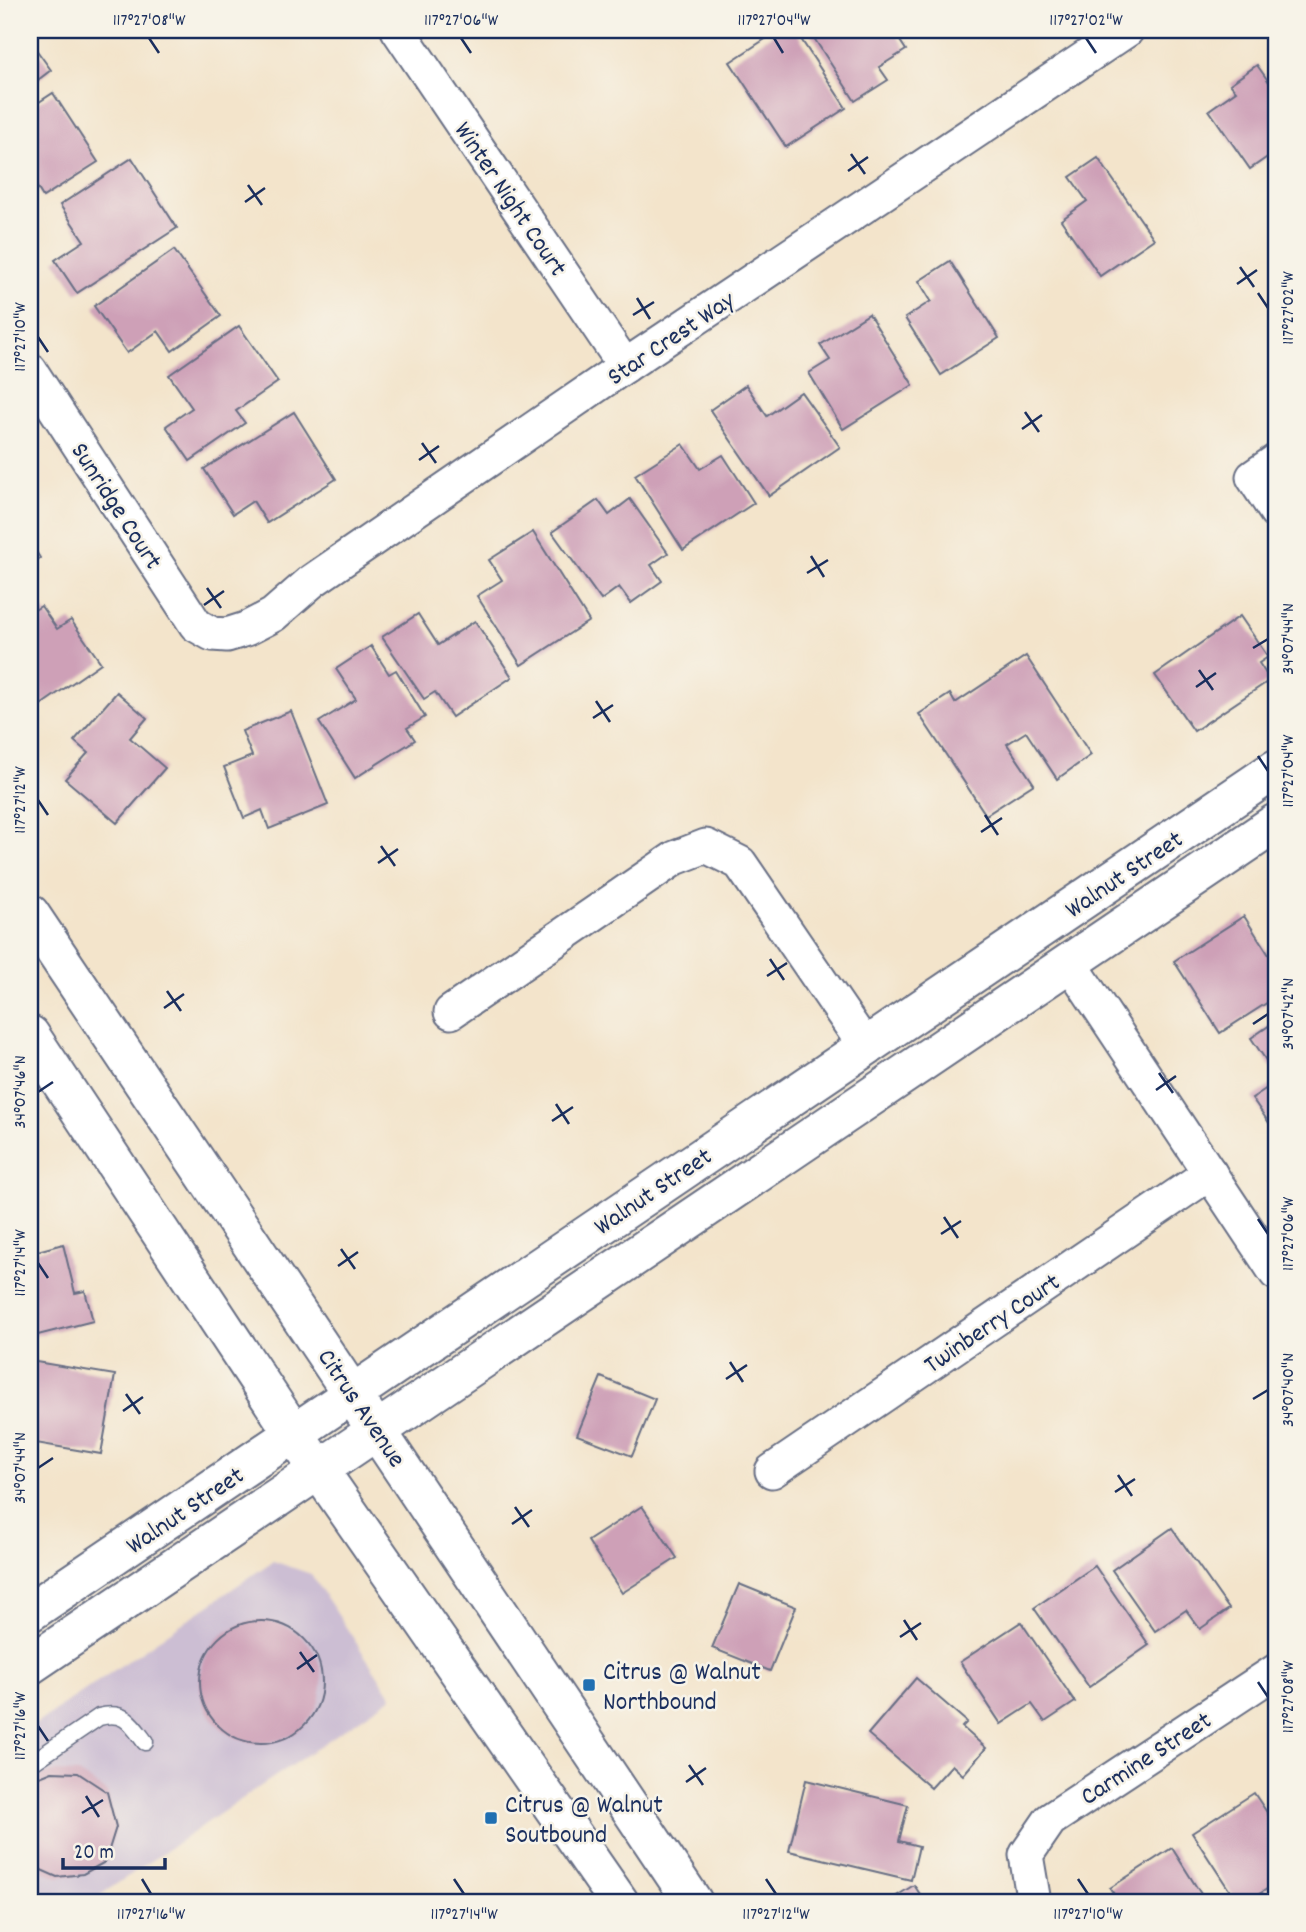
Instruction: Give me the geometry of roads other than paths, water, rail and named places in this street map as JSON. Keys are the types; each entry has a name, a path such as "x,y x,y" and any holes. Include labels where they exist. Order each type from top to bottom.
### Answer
{"street":[{"name":"Winter Night Court","path":"398,30 625,366"},
{"name":"Star Crest Way","path":"212,634 227,635 273,615 312,581 625,366 1128,30"},
{"name":"Sunridge Court","path":"30,370 156,561 186,614 196,625 212,634"},
{"path":"1265,469 1276,512"},
{"name":"Walnut Street","path":"30,1612 1276,769"},
{"name":"Walnut Street","path":"30,1665 1276,823"},
{"path":"451,1012 675,858 706,846 740,863 866,1046"},
{"name":"Citrus Avenue","path":"30,914 377,1428 692,1902"},
{"path":"1070,963 1276,1273"},
{"path":"30,1035 293,1434 619,1902"},
{"name":"Twinberry Court","path":"772,1471 1210,1173"},
{"name":"Carmine Street","path":"1034,1902 1026,1855 1051,1820 1276,1671"}],"lane":[{"path":"30,1764 99,1717 111,1713 127,1718 145,1742"}],"place":[{"name":"Citrus @ Walnut Northbound","path":"589,1685"},
{"name":"Citrus @ Walnut Soutbound","path":"491,1818"}]}
